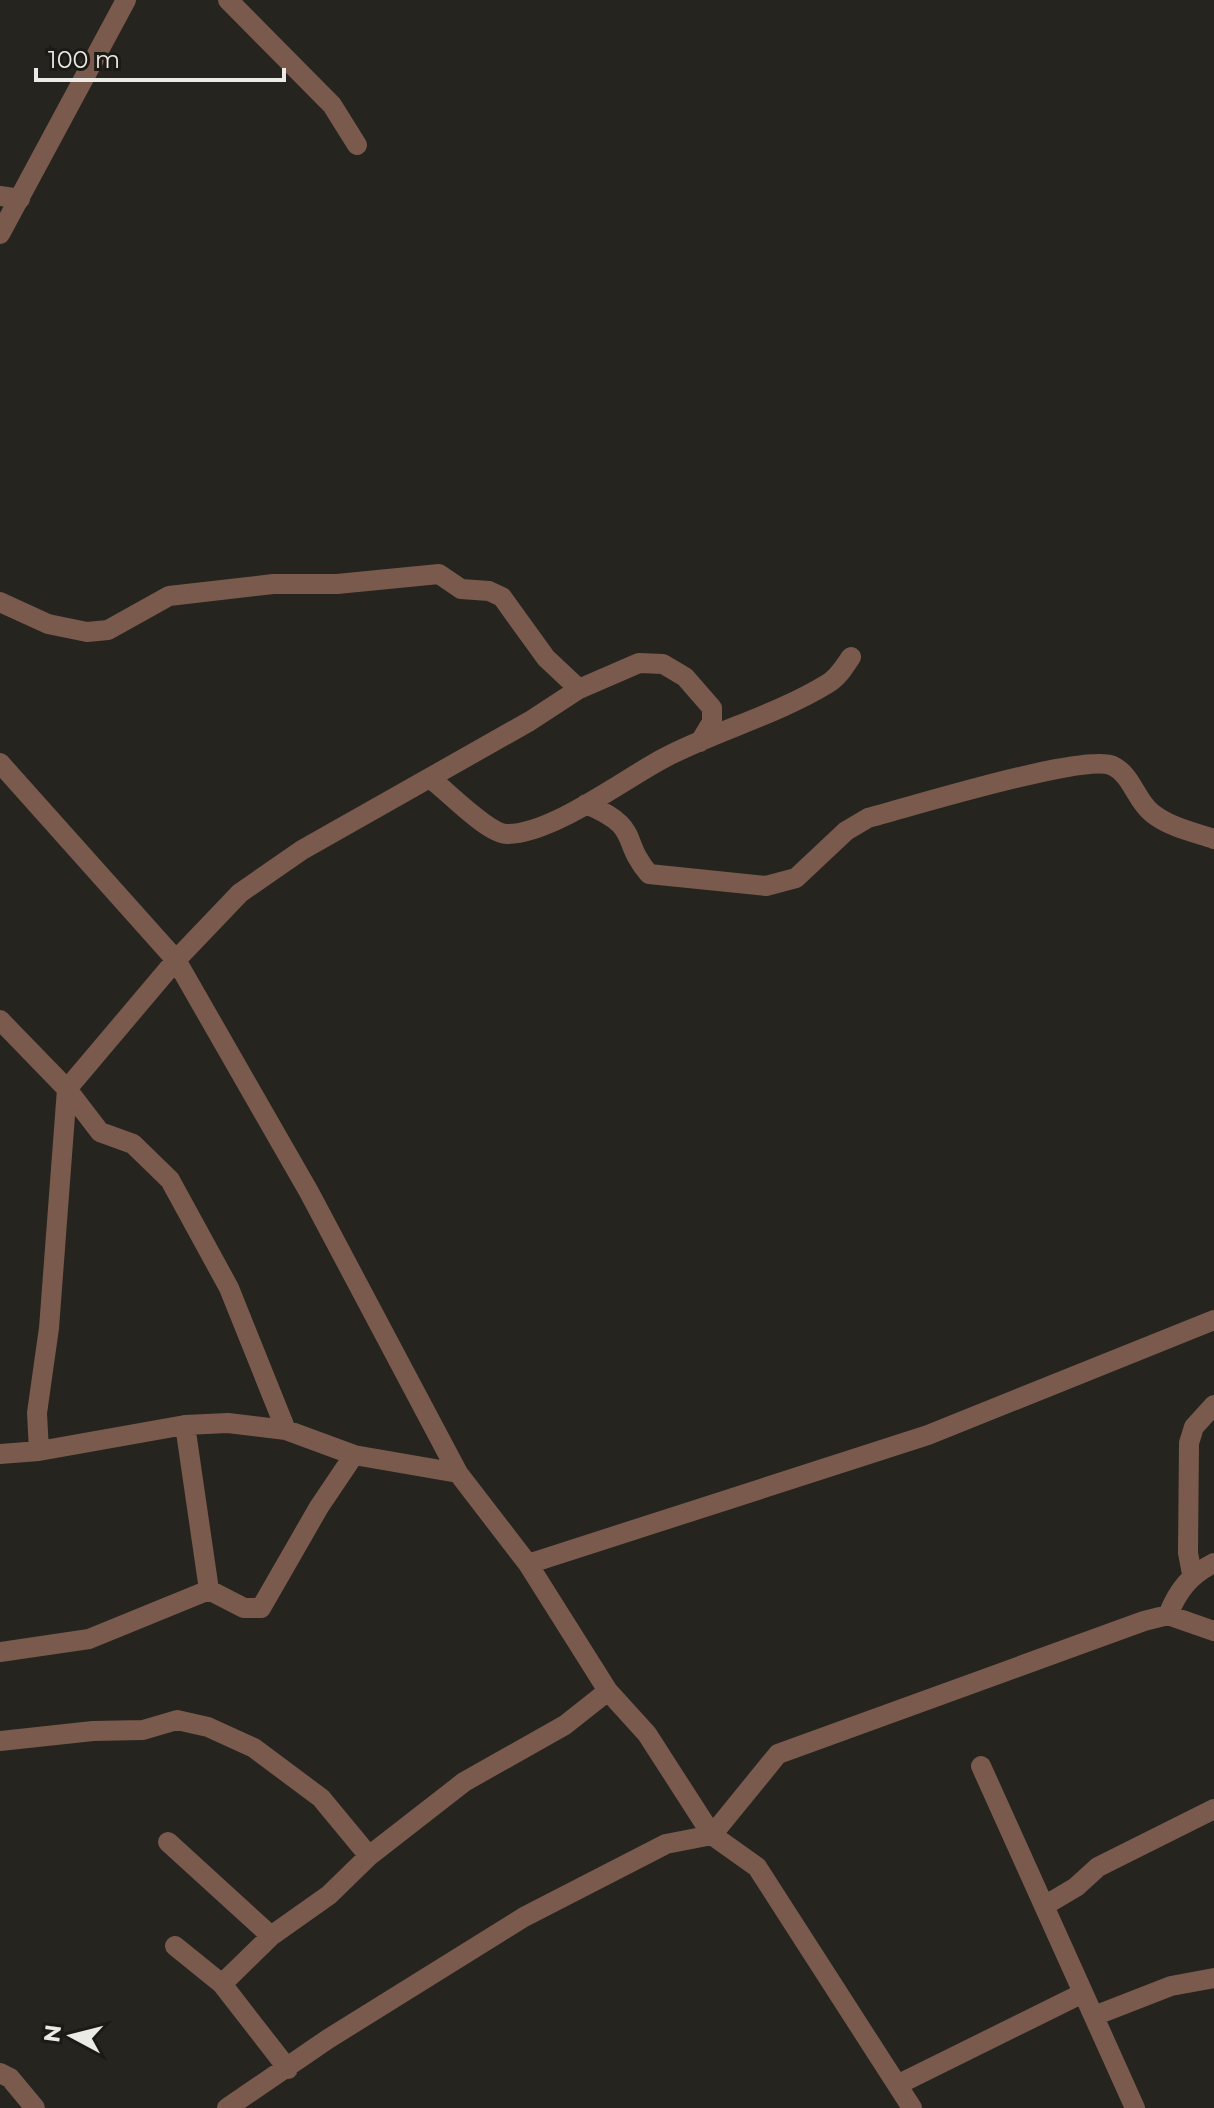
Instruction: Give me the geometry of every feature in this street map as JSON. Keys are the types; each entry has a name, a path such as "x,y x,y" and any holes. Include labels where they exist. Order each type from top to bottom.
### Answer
{"street":[{"path":"0,234 10,197 126,0"},
{"path":"228,0 332,105 357,145"},
{"path":"0,602 48,624 87,632 108,630 169,596 273,584 337,584 439,574 461,589 495,592 502,597 546,658 579,689"},
{"path":"430,778 493,831 507,834 534,828 586,804 667,757 830,683 851,657"},
{"path":"39,1451 37,1413 49,1328 67,1089 176,960 240,893 302,850 530,721 579,689 639,663 663,664 685,677 712,708 712,722 700,742"},
{"path":"0,763 176,960 309,1192 458,1473 528,1564 608,1691 647,1734 712,1835 757,1867 912,2108"},
{"path":"586,804 610,814 625,826 649,874 747,886 766,886 796,878 846,831 868,818 1045,770 1103,763 1115,766 1127,778 1150,812 1176,827 1214,839"},
{"path":"0,1020 67,1089 100,1132 133,1144 170,1180 229,1288 286,1430"},
{"path":"528,1564 928,1435 1214,1320"},
{"path":"1192,1574 1188,1553 1189,1443 1194,1427 1214,1405"},
{"path":"0,1454 39,1451 185,1425 228,1423 286,1430 354,1455 458,1473"},
{"path":"185,1425 209,1590"},
{"path":"0,1652 89,1639 209,1590 244,1608 254,1610 266,1604 319,1507 354,1455"},
{"path":"1168,1615 1175,1597 1192,1574 1214,1563"},
{"path":"227,2108 328,2039 524,1917 666,1844 712,1835 778,1754 1168,1615 1214,1631"},
{"path":"222,1984 271,1936 329,1895 369,1856 464,1782 565,1725 608,1691"},
{"path":"0,1741 93,1731 143,1730 177,1720 199,1724 254,1748 321,1798 369,1856"},
{"path":"981,1766 1135,2108"},
{"path":"1044,1906 1076,1887 1098,1867 1214,1809"},
{"path":"168,1842 271,1936"},
{"path":"175,1946 222,1984 288,2069"},
{"path":"1094,2016 1171,1986 1214,1978"},
{"path":"899,2084 1083,1993"},
{"path":"0,2073 10,2078 35,2108"}]}
